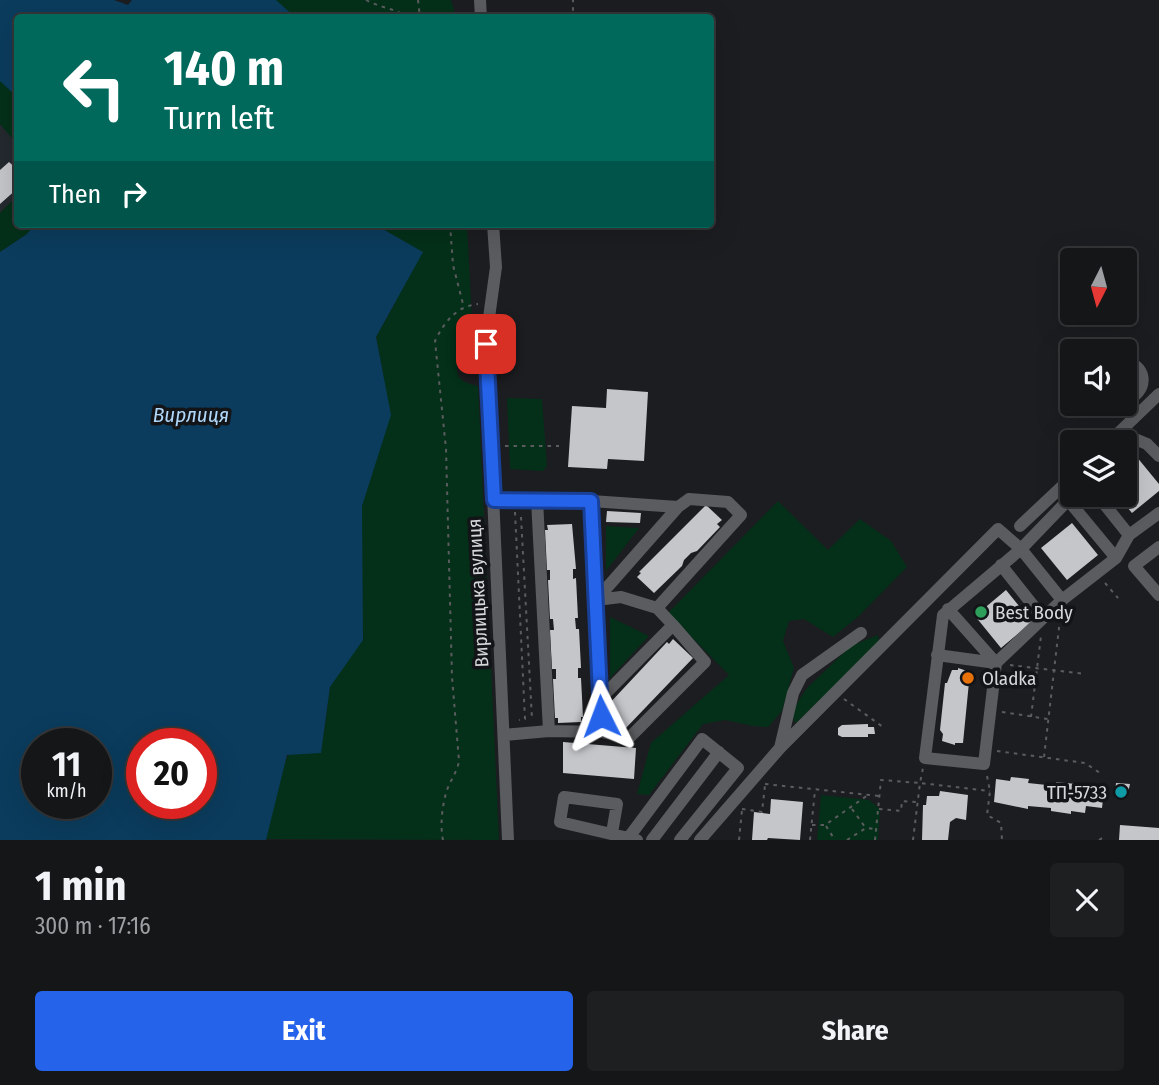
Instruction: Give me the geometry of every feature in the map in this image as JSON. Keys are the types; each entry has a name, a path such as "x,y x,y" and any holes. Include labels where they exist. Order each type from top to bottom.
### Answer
{"street":[{"name":"Вирлицька вулиця","path":"493,228 496,267 486,344 508,840"},
{"path":"1137,367 1141,371 1143,383 1138,394 1159,416"},
{"path":"1122,430 1159,394"},
{"path":"1137,439 1142,440 1159,456"},
{"path":"1020,526 1060,488"},
{"path":"596,600 678,507 689,499 728,502 741,515 657,608"},
{"path":"494,500 591,501 678,507"},
{"path":"537,500 550,731"},
{"path":"591,501 602,733"},
{"path":"1061,507 1021,549 948,609 942,620 925,758 984,764 996,663 1062,600 1116,558 1129,535 1159,513"},
{"path":"1078,507 1116,558"},
{"path":"1107,507 1129,535"},
{"path":"700,840 780,748 998,529 1021,549 1062,600"},
{"path":"1159,547 1134,566 1159,596"},
{"path":"1001,565 1043,618"},
{"path":"504,734 550,731 602,733 629,738 705,662 657,608 621,597 596,600"},
{"path":"948,609 996,663"},
{"path":"600,699 674,625"},
{"path":"780,748 793,693 802,675 837,653 861,633"},
{"path":"937,655 996,663"},
{"path":"612,833 617,804 564,797 560,822 633,839 702,739 738,768 680,840"},
{"path":"652,840 719,752"}],"path":[{"path":"366,0 379,8 401,14"},
{"path":"450,228 453,265 463,305"},
{"path":"443,840 442,817 446,791 460,761 452,677 446,449 435,341 442,326 463,305 493,302"},
{"path":"505,446 559,446"},
{"path":"514,500 525,719 519,720"},
{"path":"522,517 532,719"},
{"path":"1097,573 1118,598"},
{"path":"1044,757 1062,600"},
{"path":"1031,716 1043,618"},
{"path":"996,663 1085,674"},
{"path":"834,692 883,727"},
{"path":"990,711 1048,719"},
{"path":"986,750 1085,763 1100,773"},
{"path":"913,840 925,758"},
{"path":"984,764 990,791 987,815 1001,823 1002,840"},
{"path":"875,840 881,780 990,791"},
{"path":"749,783 879,796"},
{"path":"727,807 762,812 765,784"},
{"path":"810,840 816,789"},
{"path":"812,825 825,825 869,795"},
{"path":"878,809 901,811 902,801 918,802"},
{"path":"851,807 866,828"},
{"path":"739,840 742,809"},
{"path":"825,825 835,840"},
{"path":"847,840 866,828 876,829"},
{"path":"1099,840 1104,837"}],"shaded area":[{"path":"0,124 14,140 14,199 0,213"}],"green space":[{"path":"232,0 451,0 455,14 268,14"},
{"path":"0,56 8,88 14,94 14,140 0,124"},
{"path":"14,199 14,228 32,228 0,252 0,213"},
{"path":"381,228 467,228 473,341 457,347 457,369 463,381 478,386 499,840 264,839 273,807 270,780 283,768 288,755 324,733 330,687 342,669 362,506 384,379 376,337 395,303 385,230"},
{"path":"507,398 542,399 547,466 543,471 510,469"},
{"path":"778,501 828,550 860,519 891,541 907,567 859,616 833,637 804,619 789,621 783,641 794,668 782,711 768,727 725,720 703,724 649,795 637,794 651,743 729,675 668,613"},
{"path":"606,526 639,528 606,571"},
{"path":"610,617 649,636 610,678"},
{"path":"878,635 879,642 794,722 792,711 807,688 851,646"},
{"path":"821,795 869,800 880,809 878,840 817,840"}],"water":[{"path":"0,0 114,0 128,5 132,0 276,0 292,14 14,14 14,94 0,81"},
{"name":"Вирлиця","path":"32,228 381,228 423,252 376,337 391,415 362,506 363,640 330,687 321,753 287,755 266,840 0,840 0,252"}],"building":[{"path":"9,162 14,166 14,192 0,204 0,170"},
{"path":"607,389 648,392 644,461 608,459 607,469 568,467 572,406 606,408"},
{"path":"1137,457 1159,484 1159,491 1132,513 1127,507 1137,507"},
{"path":"706,505 722,520 717,524 720,527 697,551 684,560 682,566 654,593 637,577 641,573 639,572"},
{"path":"607,511 641,513 640,523 606,522"},
{"path":"1072,523 1098,555 1067,580 1041,548"},
{"path":"572,524 576,569 573,569 573,579 576,578 578,618 575,618 576,629 579,629 581,668 578,668 578,678 581,678 583,717 581,722 558,723 558,718 555,718 553,679 556,679 556,669 552,669 550,630 554,630 553,619 550,619 550,570 547,570 545,530 548,530 547,525"},
{"path":"1006,590 1032,622 1001,648 975,616"},
{"path":"673,639 693,658 624,730 605,712 609,708 607,706 667,642 669,644"},
{"path":"958,668 970,672 963,743 955,745 942,741 943,734 940,730 945,683 952,670"},
{"path":"868,724 868,727 874,727 875,734 868,734 868,737 838,735 838,728 842,725"},
{"path":"563,742 636,748 634,779 563,773"},
{"path":"1011,777 1029,779 1028,783 1056,786 1056,782 1076,784 1076,788 1104,791 1102,808 1086,806 1085,813 1071,811 1071,814 1051,811 1051,808 1028,806 1028,809 994,802 996,779 1010,781"},
{"name":"ТП-5733","path":"1116,783 1130,784 1127,797 1115,796"},
{"path":"940,791 968,795 966,820 956,818 950,822 948,840 922,840 923,805 926,805 927,796 939,796"},
{"path":"771,799 803,802 800,840 752,840 754,812 770,814"},
{"path":"1120,825 1159,828 1159,840 1119,840"}],"place":[{"name":"Best Body","path":"981,612"},
{"name":"Oladka","path":"968,678"},
{"name":"ТП-5733","path":"1121,792"}],"route":[{"path":"486,344 494,500 591,501 601,716"}]}
